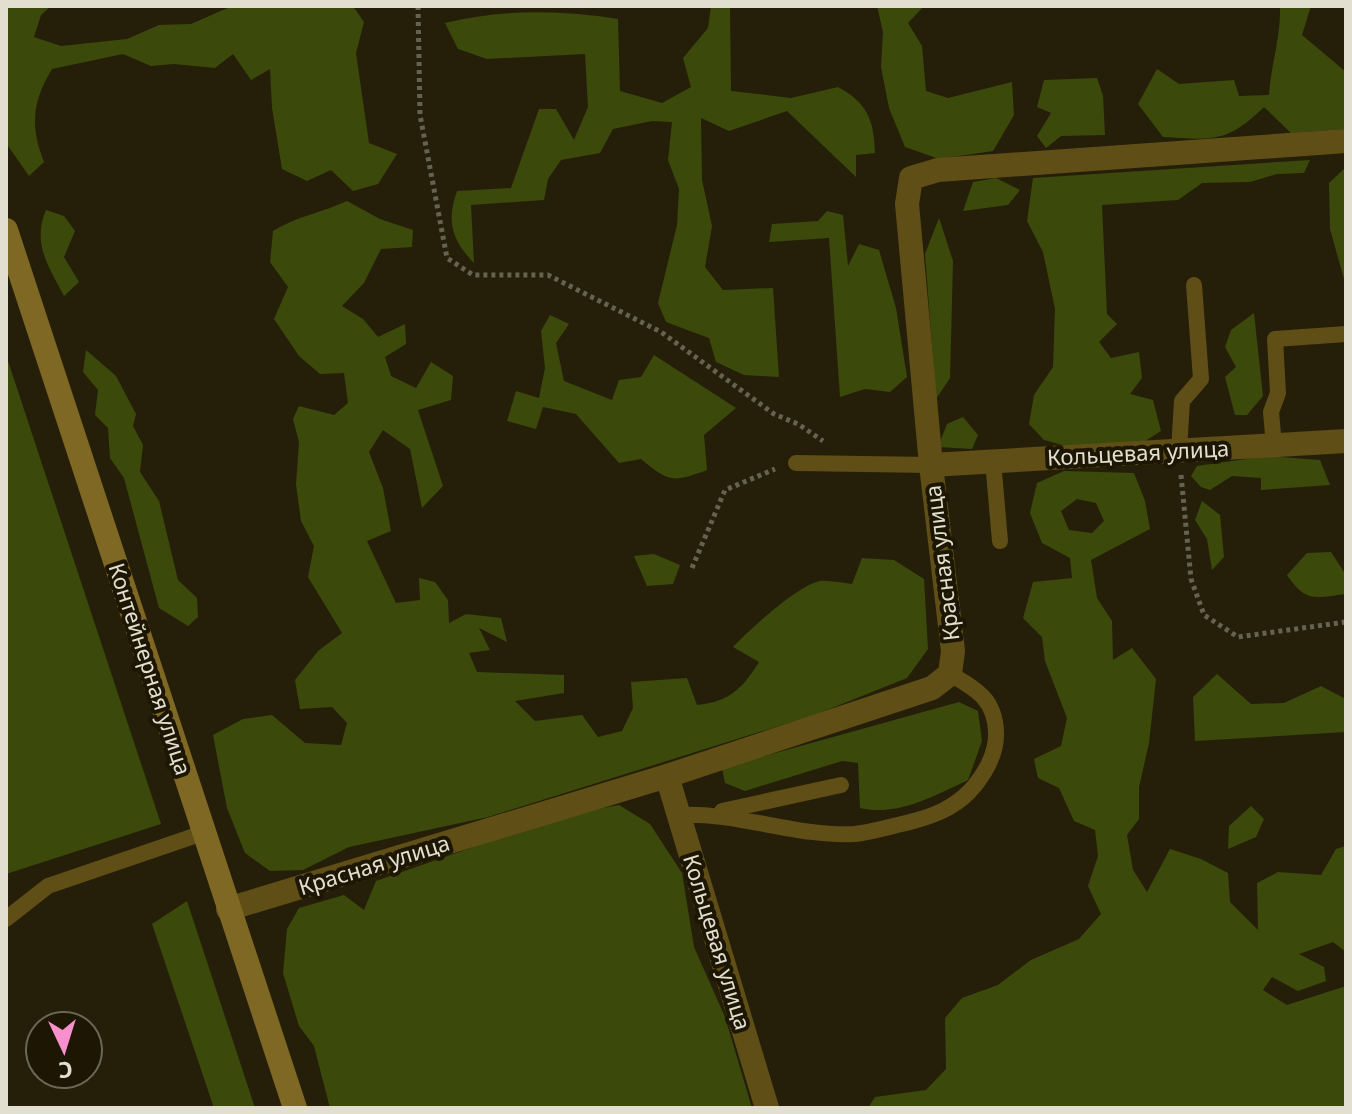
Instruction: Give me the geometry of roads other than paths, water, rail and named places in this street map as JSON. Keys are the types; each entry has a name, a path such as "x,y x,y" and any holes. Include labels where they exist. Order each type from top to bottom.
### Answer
{"street":[{"name":"Красная улица","path":"228,909 667,776 932,688 950,674 953,651 931,465 907,204 911,178 938,170 1346,141"},
{"name":"Контейнерная улица","path":"6,230 295,1108"},
{"name":"Кольцевая улица","path":"931,465 1346,441"},
{"name":"Кольцевая улица","path":"667,776 767,1108"}],"lane":[{"path":"1179,450 1182,401 1201,379 1194,285"},
{"path":"1274,446 1271,412 1278,393 1275,339 1346,334"},
{"path":"993,461 1000,541"},
{"path":"796,463 931,465"},
{"path":"713,813 801,830 855,834 926,818 956,805 990,763 996,735 993,711 981,691 950,674"},
{"path":"678,815 713,813 841,785"},
{"path":"6,919 48,886 203,833"}]}
